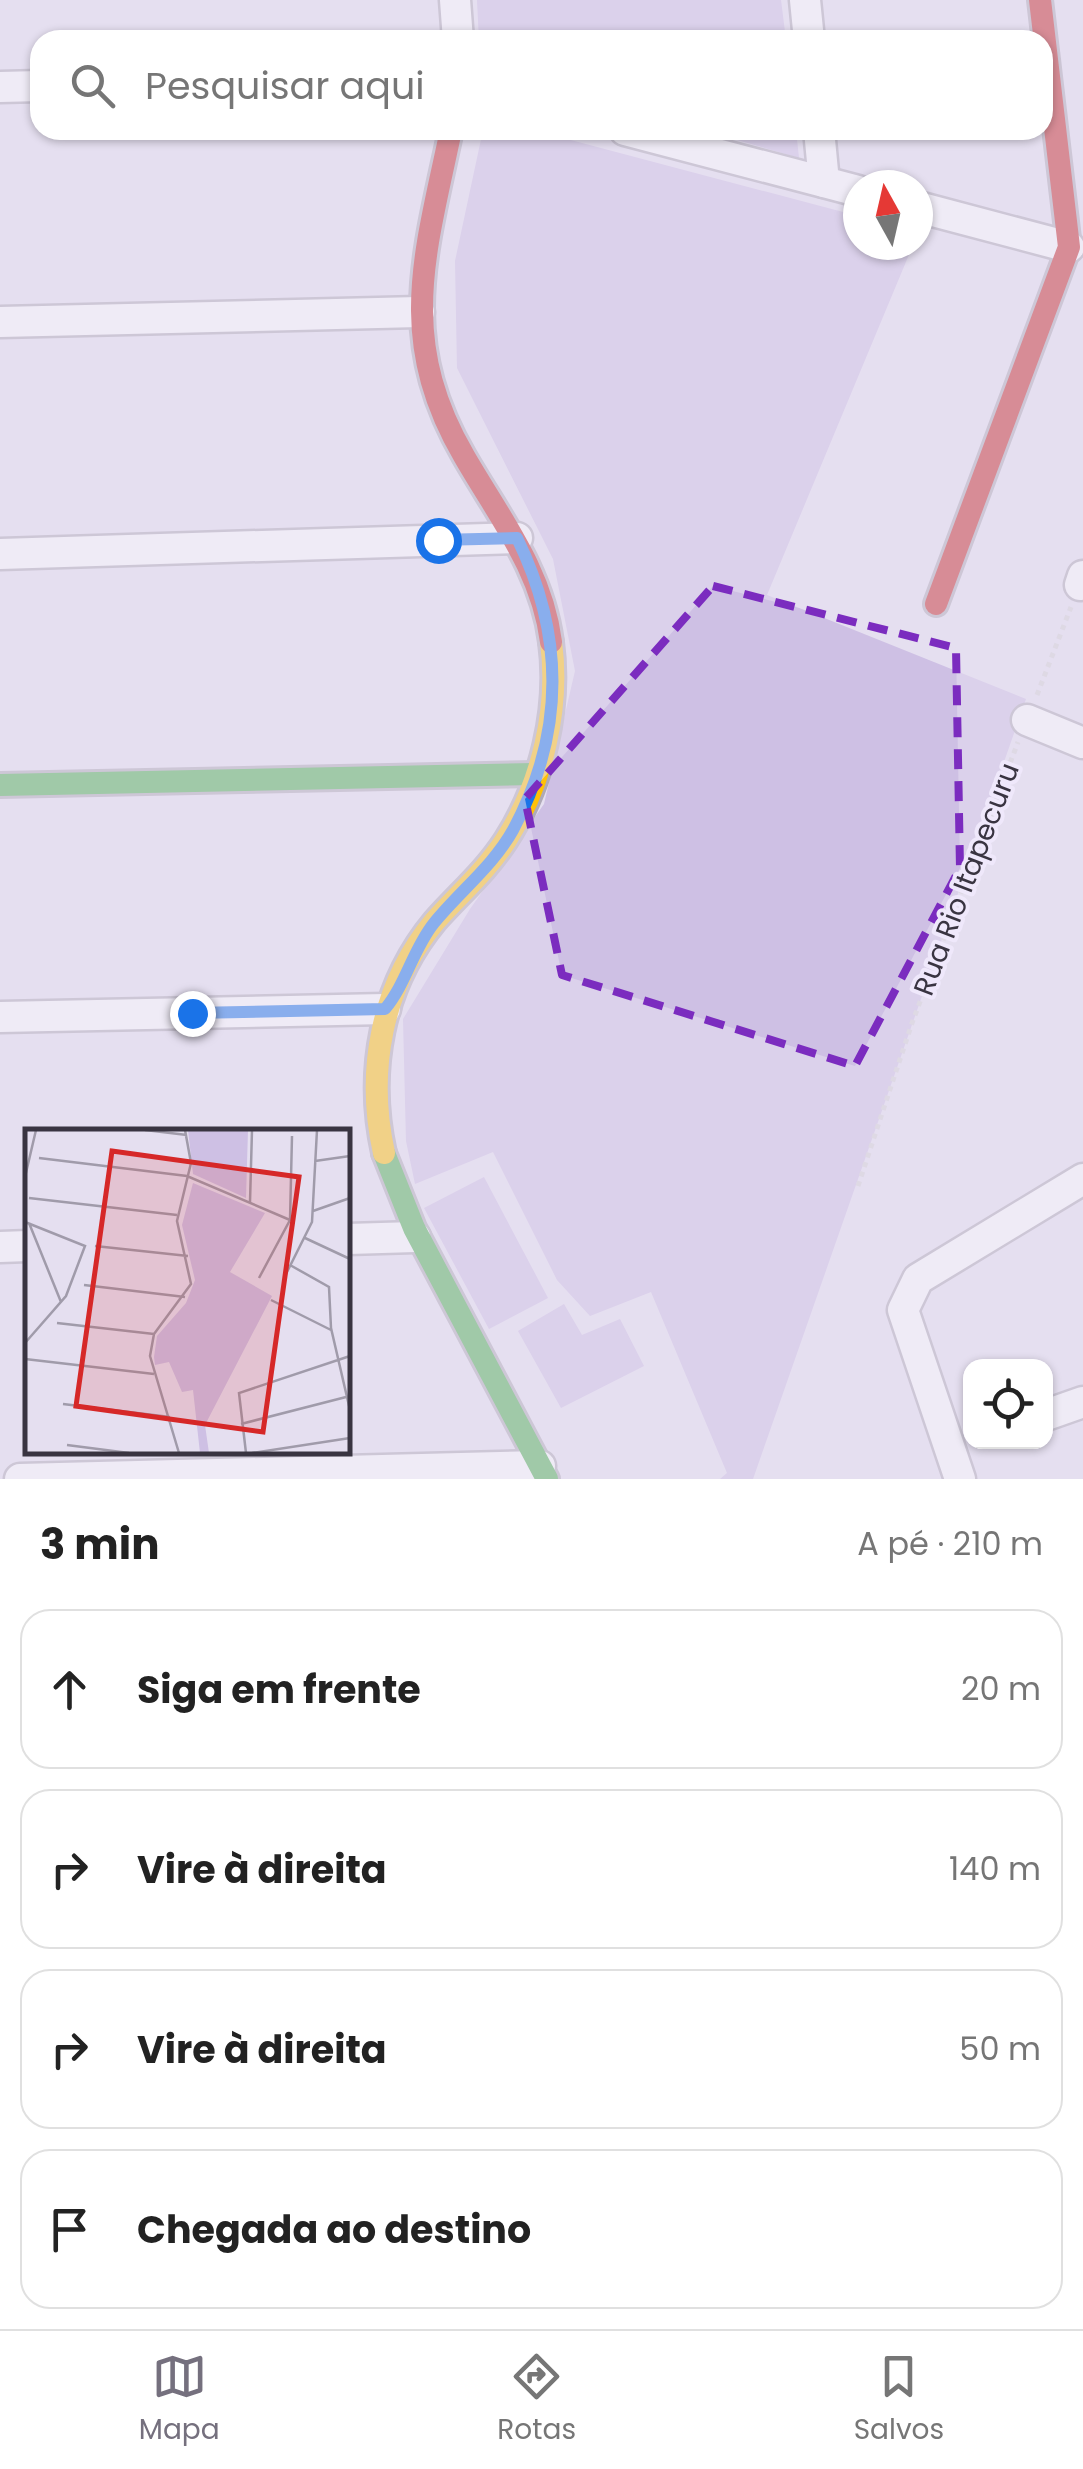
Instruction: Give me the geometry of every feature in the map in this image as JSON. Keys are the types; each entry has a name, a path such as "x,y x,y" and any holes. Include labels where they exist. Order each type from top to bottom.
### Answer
{"street":[{"path":"456,0 458,30"},
{"path":"805,0 809,30"},
{"path":"1040,0 1044,30"},
{"path":"0,87 30,86"},
{"path":"936,604 1069,247 1053,111"},
{"path":"20,1479 543,1473 415,1238 384,1163 374,1092 385,1009 433,924 513,830 546,742 554,694 552,637 538,581 517,538 457,442 432,390 419,312 450,140"},
{"path":"663,140 843,187"},
{"path":"820,140 824,182"},
{"path":"933,211 1069,247"},
{"path":"0,322 419,312"},
{"path":"0,554 517,538"},
{"path":"1027,720 1083,743"},
{"path":"0,785 535,774"},
{"path":"0,1017 385,1009"},
{"path":"962,1457 903,1310 918,1279 1083,1180"},
{"path":"350,1239 415,1238"},
{"path":"0,1247 25,1246"},
{"path":"1053,1413 1083,1402"}],"path":[{"name":"Rua Rio Itapecuru","path":"858,1186 912,1023 1081,580"}],"highlighted area":[{"path":"713,586 956,648 960,868 855,1066 562,975 525,799"}],"shaded area":[{"path":"477,0 781,0 785,30 478,30"},
{"path":"481,140 571,140 843,212 843,260 907,260 767,595 1026,699 753,1479 720,1479 727,1473 651,1292 590,1316 557,1280 493,1152 415,1184 406,1141 403,1019 470,909 544,804 575,671 553,559 457,368 455,261"},
{"path":"737,140 797,140 799,158"},
{"path":"484,1177 548,1298 489,1329 424,1208"},
{"path":"564,1304 582,1335 620,1319 644,1366 561,1408 518,1331"}],"traffic: fast":[{"path":"0,785 535,774"},
{"path":"384,1153 414,1228 547,1479"}],"traffic: slow":[{"path":"384,1153 377,1092 378,1061 390,1002 417,946 498,851 519,818 538,770 550,719 551,642"}],"traffic: jam":[{"path":"1040,0 1044,30"},
{"path":"936,604 1069,247 1053,111"},
{"path":"449,140 432,217 422,296 430,373 443,413 464,456 529,568 539,591 551,642"}],"route":[{"path":"192,1013 385,1009 433,924 492,860 513,830 546,742 554,694 552,637 538,581 517,538 438,540"}]}
